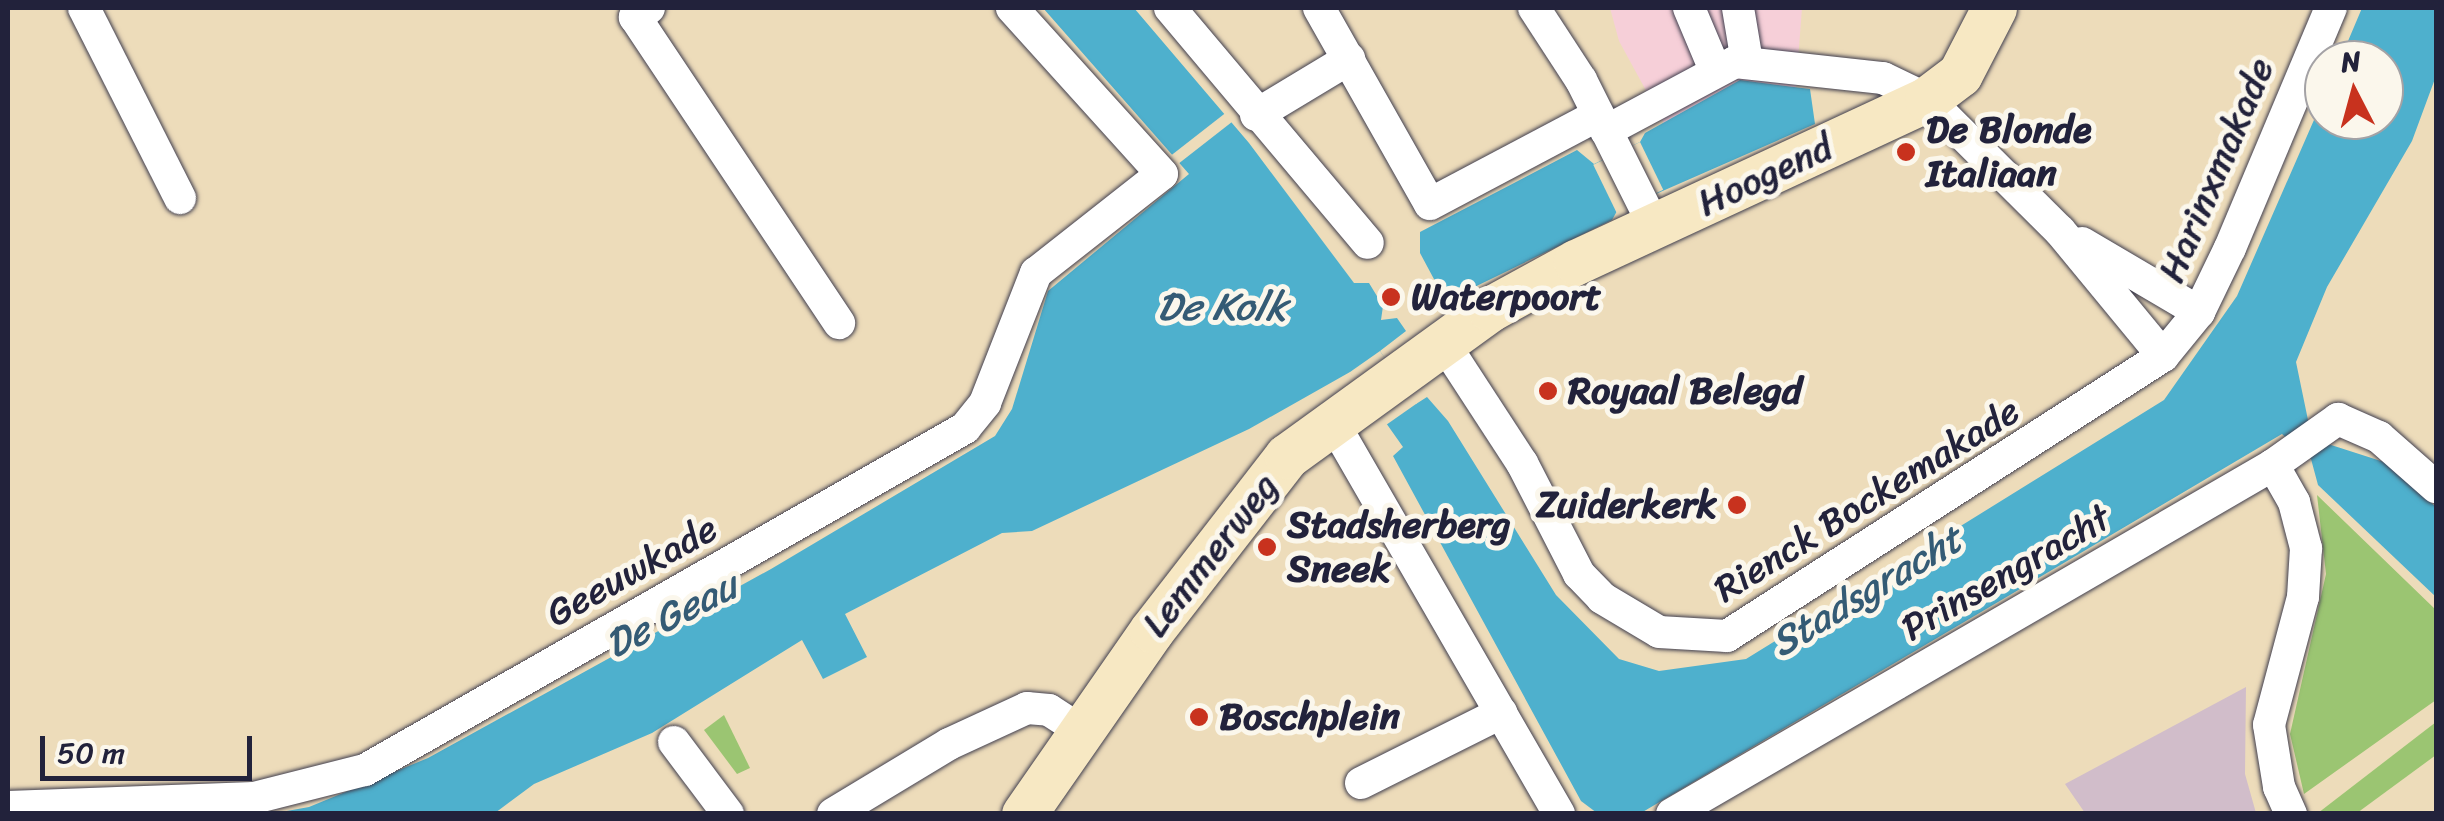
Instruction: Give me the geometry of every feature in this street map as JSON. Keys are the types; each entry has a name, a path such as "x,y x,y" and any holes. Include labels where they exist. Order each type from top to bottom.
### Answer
{"main road":[{"path":"1927,99 1960,74 1994,8"},
{"name":"Hoogend","path":"1443,342 1647,213 1927,99"},
{"name":"Lemmerweg","path":"1035,809 1080,730 1287,456 1443,342"}],"street":[{"path":"84,8 180,198"},
{"name":"Geeuwkade","path":"8,806 285,794 336,781 408,749 468,707 946,443 984,404 1036,273 1162,174 1012,8"},
{"path":"1170,8 1256,115 1368,243"},
{"path":"1319,8 1430,204 1607,133 1714,70 1747,62 1738,8"},
{"path":"1534,8 1607,133 1647,213"},
{"path":"1689,8 1714,70"},
{"name":"Harinxmakade","path":"2163,356 2199,312 2330,8"},
{"path":"642,12 839,323"},
{"path":"1256,115 1348,60"},
{"name":"Hoogend","path":"1747,62 1884,78 1927,99"},
{"path":"1927,99 2060,231 2163,356"},
{"path":"2060,231 2199,312"},
{"name":"Rienck Bockemakade","path":"1443,342 1522,463 1579,574 1629,618 1692,638 1727,636 1751,625 2163,356"},
{"path":"1367,400 1501,713 1559,814"},
{"path":"2291,814 2280,787 2269,724 2303,597 2306,548 2294,502 2309,433 2379,437 2436,487"},
{"name":"Prinsengracht","path":"1672,814 2309,433"},
{"path":"833,814 949,744 1026,708 1049,710 1080,730"},
{"path":"1361,783 1501,713"},
{"path":"674,742 728,814"}],"shaded area":[{"path":"1610,8 1802,8 1795,99 1668,131 1619,41"},
{"path":"2246,687 2245,774 2256,813 2085,813 2065,784"}],"green space":[{"path":"2317,495 2436,610 2436,700 2304,794 2290,734 2326,574"},
{"path":"724,715 750,768 737,774 704,730"},
{"path":"2436,722 2436,755 2357,813 2318,813"}],"water":[{"path":"1043,8 1134,8 1249,143 1354,283 1369,283 1383,306 1381,320 1397,318 1406,331 1380,351 1416,404 1427,397 1448,421 1556,595 1619,659 1659,671 1746,659 2164,400 2237,296 2305,140 2404,140 2404,40 2348,40 2362,8 2436,8 2436,76 2412,141 2327,287 2296,362 2308,420 2328,444 2384,462 2436,507 2436,597 2318,485 2311,459 2282,434 1641,813 1597,813 1581,801 1393,456 1403,447 1350,372 1249,429 1032,531 1002,533 845,614 867,657 823,679 802,640 652,733 534,784 495,813 270,814 309,807 428,758 771,569 995,436 1012,409 1048,291 1189,174"},
{"path":"1740,80 1810,89 1815,124 1617,211 1612,220 1456,296 1435,281 1420,253 1420,232 1577,150 1594,164 1640,142 1645,133"}],"pier":[{"path":"1228,111 1235,120 1175,166 1168,158"},
{"path":"1640,142 1663,190 1616,212 1593,165"},
{"path":"1380,351 1417,403 1386,425 1350,372"}],"place":[{"name":"De Blonde Italiaan","path":"1906,152"},
{"name":"Waterpoort","path":"1391,297"},
{"name":"Royaal Belegd","path":"1548,391"},
{"name":"Zuiderkerk","path":"1737,505"},
{"name":"Stadsherberg Sneek","path":"1267,547"},
{"name":"Boschplein","path":"1199,717"}],"water label":[{"name":"De Kolk","path":"1222,307"},
{"name":"Stadsgracht","path":"1866,591"},
{"name":"De Geau","path":"671,615"}]}
